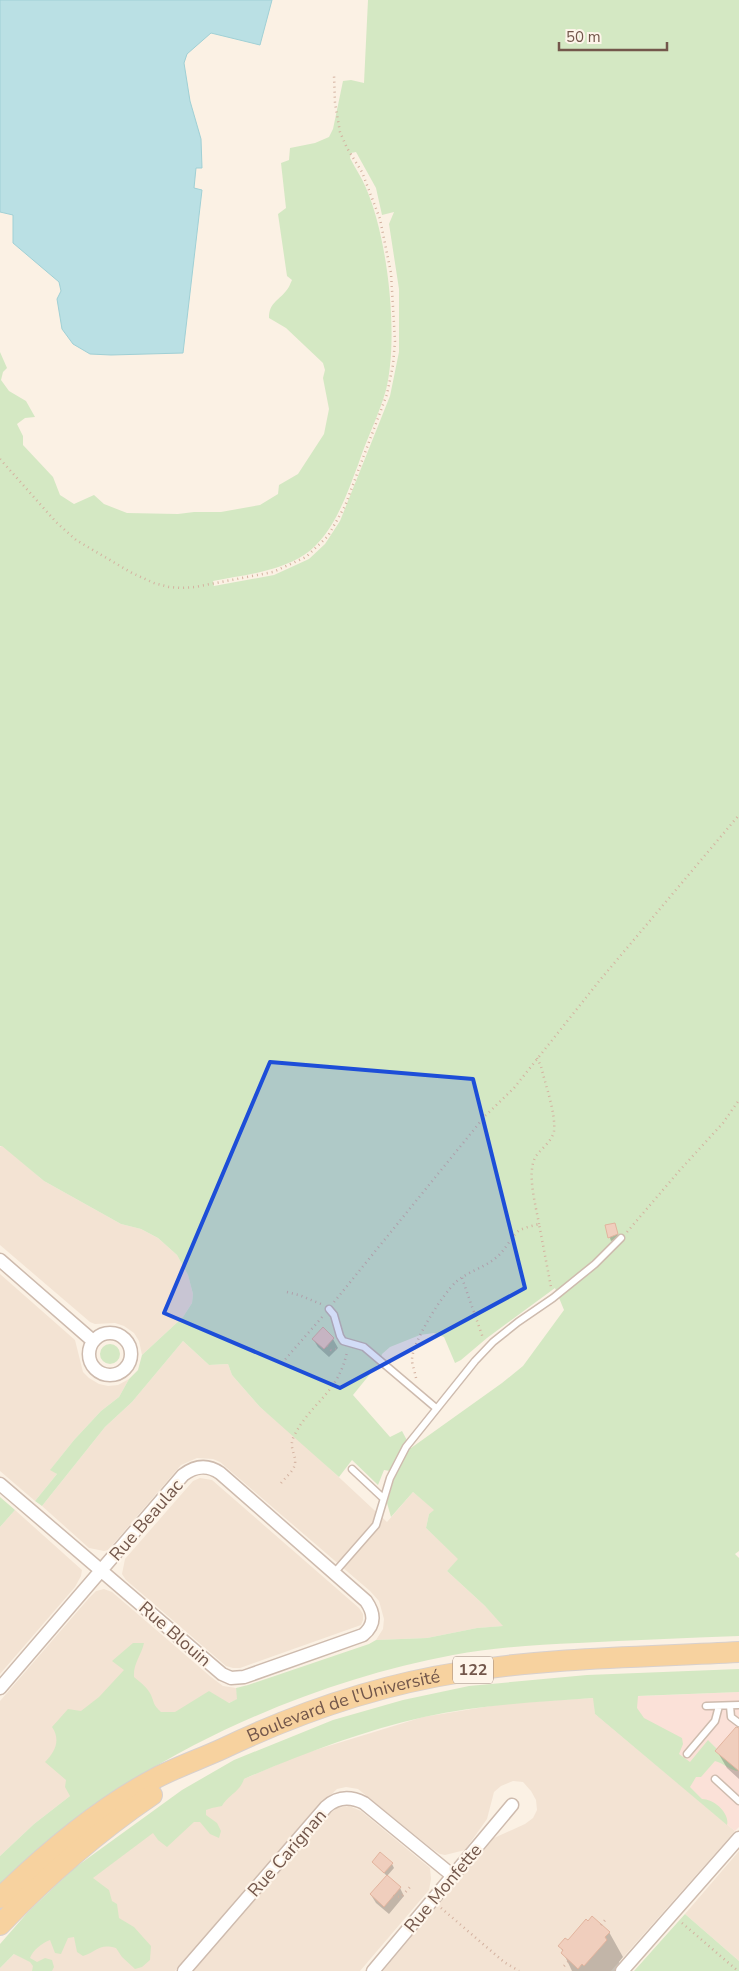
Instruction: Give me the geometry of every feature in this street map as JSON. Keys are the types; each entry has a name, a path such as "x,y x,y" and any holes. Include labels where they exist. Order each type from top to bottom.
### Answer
{"main road":[{"name":"Boulevard de l'Université","path":"0,1898 48,1854 106,1809 156,1778 268,1727 335,1702 436,1676 532,1663 739,1652"},
{"name":"Boulevard de l'Université","path":"0,1925 45,1880 92,1840 141,1803 220,1750"}],"street":[{"path":"0,1260 93,1341"},
{"name":"Rue Beaulac","path":"0,1688 184,1476 190,1471 202,1467 209,1468 220,1474 366,1601 372,1612 373,1619"},
{"name":"Rue Blouin","path":"0,1484 222,1674 231,1678 244,1677 363,1635 368,1631 373,1619"},
{"name":"Rue Carignan","path":"184,1971 326,1808 337,1800 355,1799 364,1803 453,1876"},
{"name":"Rue Monfette","path":"373,1971 512,1805"},
{"path":"622,1971 739,1838"}],"lane":[{"path":"334,1573 373,1529 390,1478 402,1454 436,1408 487,1348 595,1264 621,1238"},
{"path":"329,1309 334,1314 343,1341 348,1344 364,1347 436,1408"},
{"path":"352,1469 383,1498"},
{"path":"706,1706 739,1705"},
{"path":"687,1754 715,1721 719,1706"},
{"path":"730,1706 732,1717 739,1724"},
{"path":"714,1779 739,1801"}],"path":[{"path":"0,459 56,522 76,540 132,573 154,583 169,587 195,587 273,572 306,557 328,536 345,506 387,394 393,365 395,341 391,272 380,219 365,179 340,132 335,104 334,75"},
{"path":"282,1363 329,1309 485,1116 514,1088 537,1057 739,815"},
{"path":"537,1057 543,1075 554,1130 552,1136 536,1156 532,1166 539,1224 553,1298"},
{"path":"621,1238 723,1123 739,1100"},
{"path":"420,1394 412,1361 413,1352 429,1320 445,1295 462,1278 498,1257 516,1233 539,1224"},
{"path":"462,1278 487,1348"},
{"path":"287,1292 299,1295 329,1309"},
{"path":"280,1483 296,1463 291,1446 293,1438 301,1424 333,1387 339,1377 344,1365 348,1344"},
{"path":"393,1896 401,1897 410,1887"},
{"path":"432,1901 504,1962 519,1971"},
{"path":"672,1914 738,1971"},
{"path":"601,1924 606,1919"},
{"path":"564,1966 569,1961"}],"highlighted area":[{"path":"270,1062 473,1079 525,1288 340,1388 164,1313"}],"shaded area":[{"path":"2,1145 44,1181 121,1224 141,1229 158,1238 177,1255 188,1275 193,1294 192,1303 183,1317 142,1355 139,1341 134,1333 124,1326 115,1323 95,1324 90,1322 0,1245 0,1147"},
{"path":"0,1274 75,1340 83,1372 89,1378 99,1384 108,1386 118,1385 129,1379 119,1397 101,1411 74,1440 51,1469 57,1474 35,1501 0,1471"},
{"path":"183,1341 209,1365 228,1364 232,1375 260,1407 299,1440 387,1522 413,1492 435,1510 429,1514 426,1528 459,1559 447,1571 504,1626 477,1628 427,1638 376,1640 383,1629 384,1619 379,1601 370,1591 220,1462 213,1459 197,1458 181,1465 108,1550 89,1548 42,1506 105,1427 132,1402"},
{"path":"200,1478 212,1480 359,1608 363,1614 361,1625 240,1668 233,1668 226,1666 126,1580 122,1574 125,1559 193,1481"},
{"path":"15,1510 82,1570 75,1587 0,1674 0,1527"},
{"path":"104,1589 112,1592 223,1686 236,1688 238,1699 175,1725 70,1796 34,1824 0,1856 0,1701 89,1598 96,1591"},
{"path":"739,1692 739,1827 735,1831 595,1714 594,1698"},
{"path":"594,1698 595,1714 735,1831 611,1971 383,1971 494,1838 525,1824 533,1818 537,1810 536,1800 523,1782 513,1781 501,1786 494,1792 487,1819 465,1850 445,1855 431,1848 358,1789 346,1787 337,1789 316,1809 175,1971 0,1971 0,1968 92,1878 153,1832 244,1779 299,1755 423,1717 509,1703"},
{"path":"349,1806 361,1811 430,1868 431,1879 429,1890 360,1971 193,1971 326,1817 337,1808"},
{"path":"739,1851 739,1961 685,1914"}],"green space":[{"path":"368,0 739,0 739,1551 735,1554 739,1558 739,1636 638,1640 484,1650 392,1669 331,1687 269,1710 209,1738 151,1769 96,1804 46,1843 0,1886 0,1856 34,1824 70,1796 65,1787 66,1780 45,1762 56,1746 55,1732 52,1727 68,1709 81,1711 99,1697 124,1670 112,1661 133,1643 144,1643 135,1668 134,1677 148,1690 155,1706 161,1712 175,1712 209,1691 229,1703 237,1699 236,1688 369,1644 376,1640 427,1638 477,1628 503,1626 485,1606 447,1571 458,1559 426,1528 429,1514 434,1510 413,1492 391,1517 387,1503 396,1472 384,1470 378,1485 352,1460 339,1477 260,1407 232,1375 228,1364 209,1365 183,1341 132,1402 105,1427 42,1506 35,1501 57,1474 50,1470 101,1411 119,1397 129,1379 138,1370 142,1355 183,1317 192,1303 193,1294 188,1275 177,1255 158,1238 141,1229 121,1224 44,1181 0,1146 0,352 7,368 3,372 1,380 9,391 26,401 35,417 25,418 17,424 23,436 23,445 53,477 60,495 74,504 94,495 104,504 127,513 178,514 221,512 260,505 278,494 279,485 298,474 324,434 329,409 323,378 325,370 323,363 286,328 269,318 272,306 287,290 292,280 287,276 278,214 286,208 281,163 289,160 290,148 315,143 329,137 333,129 343,81 351,80 364,83","holes":["356,152 376,188 382,215 394,212 389,224 399,289 399,352 390,396 340,521 325,544 309,559 274,575 214,586 213,581 260,572 294,561 314,547 323,537 343,502 386,390 390,368 391,344 389,288 374,209 364,184 350,158 351,153","555,1288 564,1310 523,1366 411,1448 402,1431 390,1437 353,1395 379,1363 382,1354 390,1347 420,1335 434,1333 444,1337 455,1363"]},
{"path":"110,1344 117,1347 120,1354 117,1361 110,1364 103,1361 100,1354 103,1347"},
{"path":"0,1497 15,1510 0,1527"},
{"path":"739,1669 739,1692 638,1696 637,1708 644,1718 682,1738 683,1744 679,1754 690,1762 708,1740 717,1749 715,1751 739,1771 715,1761 701,1777 696,1777 690,1787 702,1799 711,1801 724,1812 727,1825 595,1714 593,1698 508,1705 424,1717 355,1736 244,1779 242,1784 222,1806 206,1810 206,1815 217,1823 221,1831 219,1838 210,1834 200,1822 194,1822 167,1847 153,1833 93,1878 109,1890 112,1901 117,1904 119,1918 134,1927 151,1946 150,1960 142,1967 135,1969 122,1957 116,1948 106,1946 83,1956 77,1952 74,1937 68,1938 61,1954 55,1953 50,1940 38,1947 31,1955 30,1958 37,1962 45,1958 52,1960 54,1967 52,1971 32,1971 33,1966 30,1962 14,1954 0,1968 0,1944 28,1912 73,1869 182,1790 234,1760 333,1720 403,1700 469,1686 587,1675"},
{"path":"685,1914 739,1961 739,1971 634,1971"}],"water":[{"path":"0,0 272,0 260,45 211,33 187,54 184,63 190,101 201,139 202,168 196,168 194,188 202,190 183,353 90,354 73,344 62,329 57,299 61,291 59,282 13,243 13,215 0,212"}],"building":[{"path":"615,1223 618,1234 608,1238 605,1225"},
{"path":"323,1327 334,1338 324,1349 312,1339"},
{"path":"736,1727 739,1728 739,1771 715,1751"},
{"path":"380,1852 393,1863 384,1873 372,1862"},
{"path":"387,1875 401,1887 384,1907 370,1894"},
{"path":"592,1916 610,1932 605,1937 607,1940 584,1966 582,1964 578,1969 561,1953 563,1950 558,1946 565,1938 568,1940 586,1919 588,1921"}]}
